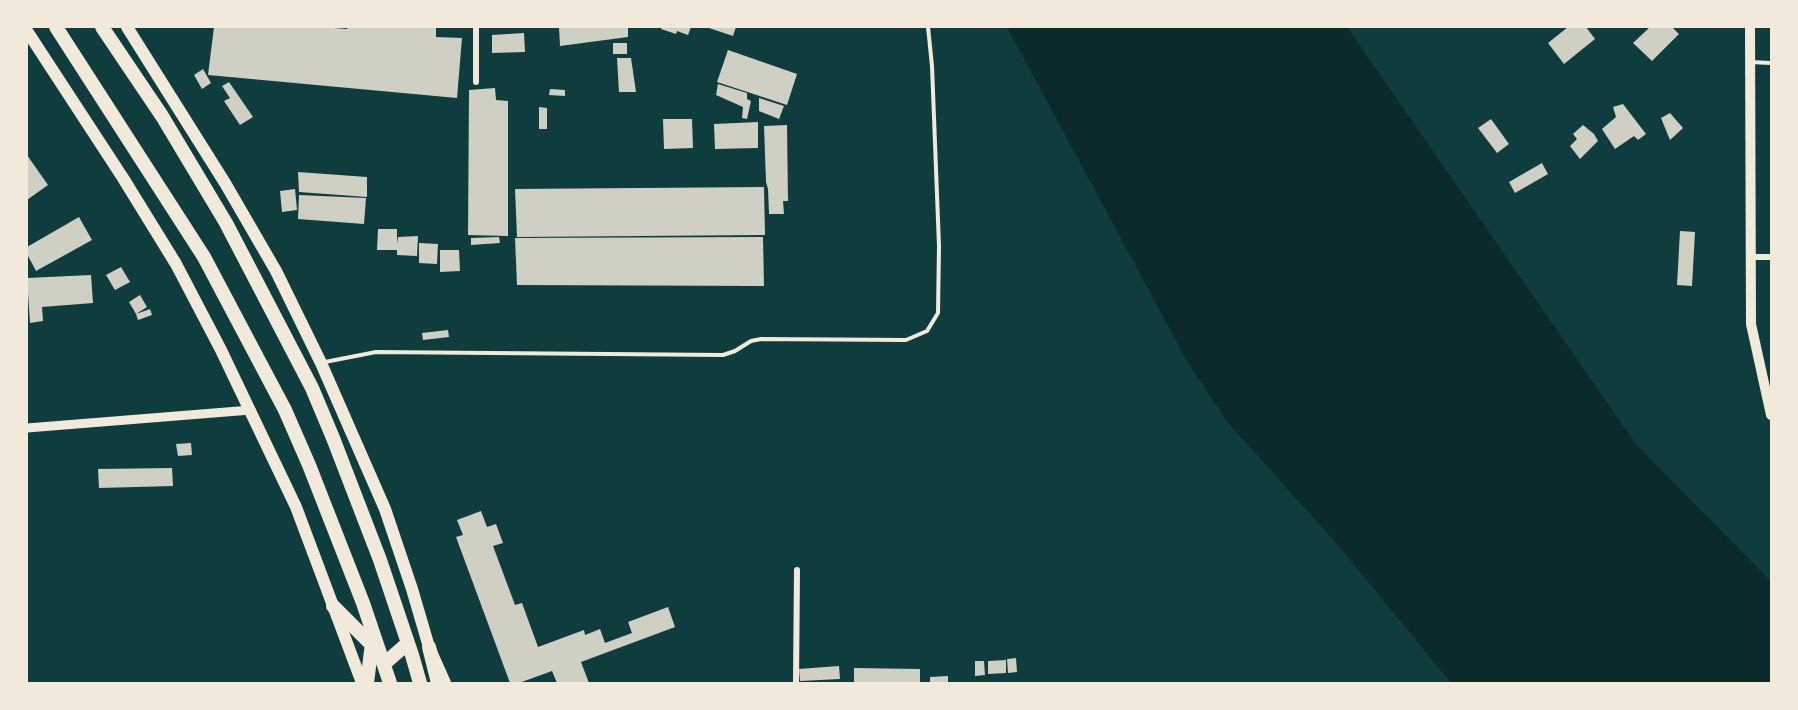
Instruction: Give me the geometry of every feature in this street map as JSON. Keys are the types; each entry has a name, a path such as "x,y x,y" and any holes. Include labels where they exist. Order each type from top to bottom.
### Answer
{"highway":[{"path":"56,27 204,257 285,410 363,603 390,682"},
{"path":"102,27 162,116 226,223 307,377 380,560 420,683"},
{"path":"363,603 372,645 390,682"},
{"path":"333,606 372,645"},
{"path":"367,683 372,645"},
{"path":"429,647 438,683"},
{"path":"384,664 410,649"},
{"path":"410,649 429,683"}],"main road":[{"path":"127,27 225,183 276,271 321,363 385,509 429,647 445,683"},
{"path":"1750,27 1751,324 1771,415"},
{"path":"27,31 176,264 222,350 296,507 362,683"}],"street":[{"path":"476,27 476,82"},
{"path":"1750,257 1771,256"},
{"path":"27,428 251,410"},
{"path":"796,683 797,570"}],"lane":[{"path":"321,363 376,352 723,356 751,341 761,339 906,340 927,331 938,313 939,246 932,66 927,27"},
{"path":"1750,62 1771,63"}],"water":[{"path":"1007,27 1347,27 1635,443 1771,581 1771,683 1451,683 1338,545 1228,423 1188,363"}],"building":[{"path":"214,27 347,29 348,27 436,27 436,37 462,38 457,98 208,75"},
{"path":"559,27 628,27 628,37 560,46"},
{"path":"662,27 691,27 688,35 677,31 676,34 661,29"},
{"path":"706,27 736,27 733,36"},
{"path":"1568,27 1586,27 1595,39 1564,64 1548,43"},
{"path":"1650,27 1672,27 1679,34 1652,61 1633,43"},
{"path":"524,33 525,52 492,53 492,35"},
{"path":"613,43 627,43 627,54 613,54"},
{"path":"728,50 797,74 787,105 717,82"},
{"path":"617,58 631,58 636,92 619,92"},
{"path":"203,69 211,83 202,89 194,75"},
{"path":"229,82 253,117 240,125 224,101 230,98 222,86"},
{"path":"718,84 747,93 747,99 751,101 747,119 742,118 743,107 716,95"},
{"path":"495,88 496,100 508,101 508,236 468,235 469,90"},
{"path":"550,89 565,90 565,96 549,95"},
{"path":"759,98 784,106 779,119 759,111"},
{"path":"1623,104 1646,134 1638,140 1634,136 1615,149 1602,129 1616,117 1613,107"},
{"path":"539,107 547,108 547,129 539,129"},
{"path":"1670,113 1683,128 1670,140 1661,118"},
{"path":"663,119 692,119 693,148 664,149"},
{"path":"1491,119 1509,144 1497,153 1478,128"},
{"path":"758,122 758,148 715,149 714,124"},
{"path":"787,125 788,201 783,201 784,214 769,214 764,126"},
{"path":"1583,125 1594,134 1598,141 1580,159 1570,146 1577,139 1573,134"},
{"path":"27,155 48,185 27,200"},
{"path":"1542,163 1548,174 1515,193 1509,182"},
{"path":"298,172 367,177 367,197 299,192"},
{"path":"764,187 765,235 517,237 515,189"},
{"path":"295,189 297,210 282,212 280,191"},
{"path":"299,195 366,198 364,224 298,219"},
{"path":"79,217 92,240 36,271 27,254 27,247"},
{"path":"378,229 397,229 397,244 398,237 418,236 417,256 397,255 397,250 377,250"},
{"path":"1680,231 1695,232 1692,286 1677,285"},
{"path":"499,237 500,243 471,245 471,238"},
{"path":"763,237 764,286 517,285 515,238"},
{"path":"419,243 438,244 437,264 419,263"},
{"path":"440,250 459,250 460,271 440,272"},
{"path":"121,267 130,282 115,290 106,275"},
{"path":"91,275 93,303 42,307 43,321 30,323 27,278"},
{"path":"140,295 147,307 136,314 129,302"},
{"path":"150,309 152,315 138,320 136,314"},
{"path":"448,330 449,337 423,340 422,333"},
{"path":"191,443 192,455 178,456 176,444"},
{"path":"172,468 173,486 99,488 98,469"},
{"path":"481,511 487,527 496,524 503,543 493,546 515,605 522,603 538,647 584,630 585,635 600,629 605,643 632,633 628,622 668,607 675,627 581,662 589,683 557,683 552,671 519,683 510,683 456,537 463,535 457,520"},
{"path":"1016,658 1017,672 1008,673 1007,659"},
{"path":"1006,660 1006,673 988,674 988,661"},
{"path":"975,661 984,661 985,675 975,676"},
{"path":"839,666 840,679 800,681 799,669"},
{"path":"854,668 920,669 920,683 854,683"},
{"path":"948,676 948,683 930,683 930,677"}]}
